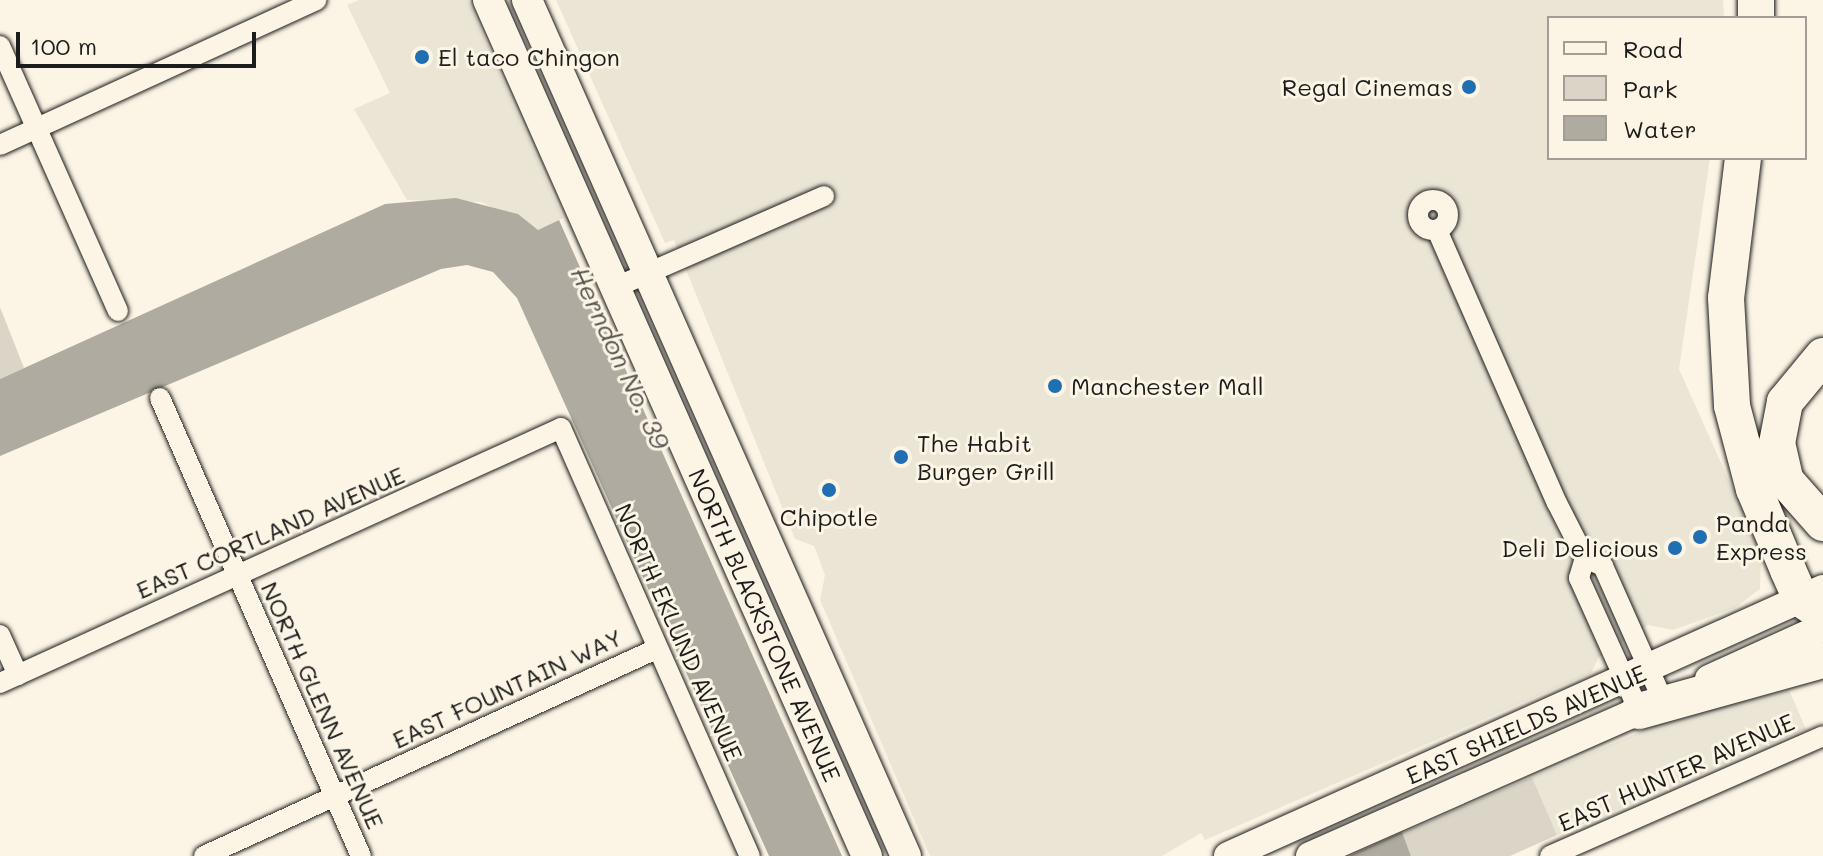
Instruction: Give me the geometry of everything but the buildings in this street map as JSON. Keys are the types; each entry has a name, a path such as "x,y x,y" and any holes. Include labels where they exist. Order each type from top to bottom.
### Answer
{"highway":[{"path":"1743,160 1726,298 1732,406 1754,489 1816,601"},
{"path":"1823,356 1785,402 1777,443 1791,490 1823,523"},
{"path":"1644,690 1823,660"}],"main road":[{"name":"NORTH BLACKSTONE AVENUE","path":"488,0 867,856"},
{"path":"510,0 563,82"},
{"name":"NORTH BLACKSTONE AVENUE","path":"527,0 906,856"},
{"name":"EAST SHIELDS AVENUE","path":"1310,856 1816,601"},
{"name":"EAST SHIELDS AVENUE","path":"1228,856 1644,690 1823,627"}],"street":[{"path":"0,145 316,0"},
{"path":"0,46 118,311"},
{"path":"616,287 824,196"},
{"path":"1437,230 1585,558 1603,566 1644,690"},
{"name":"NORTH GLENN AVENUE","path":"160,398 361,856"},
{"name":"EAST CORTLAND AVENUE","path":"9,679 561,428"},
{"name":"NORTH EKLUND AVENUE","path":"561,428 750,856"},
{"path":"0,635 9,679"},
{"name":"EAST FOUNTAIN WAY","path":"204,856 658,648"},
{"name":"EAST HUNTER AVENUE","path":"1550,856 1823,736"}],"shaded area":[{"path":"359,0 468,0 563,218 538,230 481,202 407,200 354,109 390,93 347,5"},
{"path":"556,0 1723,0 1724,16 1547,16 1547,160 1710,160 1679,369 1761,552 1760,589 1735,608 1673,630 1648,625 1599,657 1591,673 1205,840 1201,833 1162,856 930,856 820,600 825,575 814,546 795,539 674,240 665,243"},
{"path":"1789,690 1806,729 1557,835 1532,777 1669,720"}],"green space":[{"path":"0,307 24,368 0,379"},
{"path":"1532,777 1557,835 1510,856 1411,856 1402,833"}],"water":[{"name":"Herndon No. 39","path":"456,198 518,214 538,230 559,220 842,856 769,856 517,298 493,272 467,265 441,269 0,456 0,379 385,204"},
{"path":"1402,832 1411,856 1349,856"}],"place":[{"name":"El taco Chingon","path":"422,57"},
{"name":"Regal Cinemas","path":"1469,87"},
{"name":"Manchester Mall","path":"1055,386"},
{"name":"The Habit Burger Grill","path":"901,457"},
{"name":"Chipotle","path":"829,490"},
{"name":"Panda Express","path":"1700,537"},
{"name":"Deli Delicious","path":"1675,548"}]}
